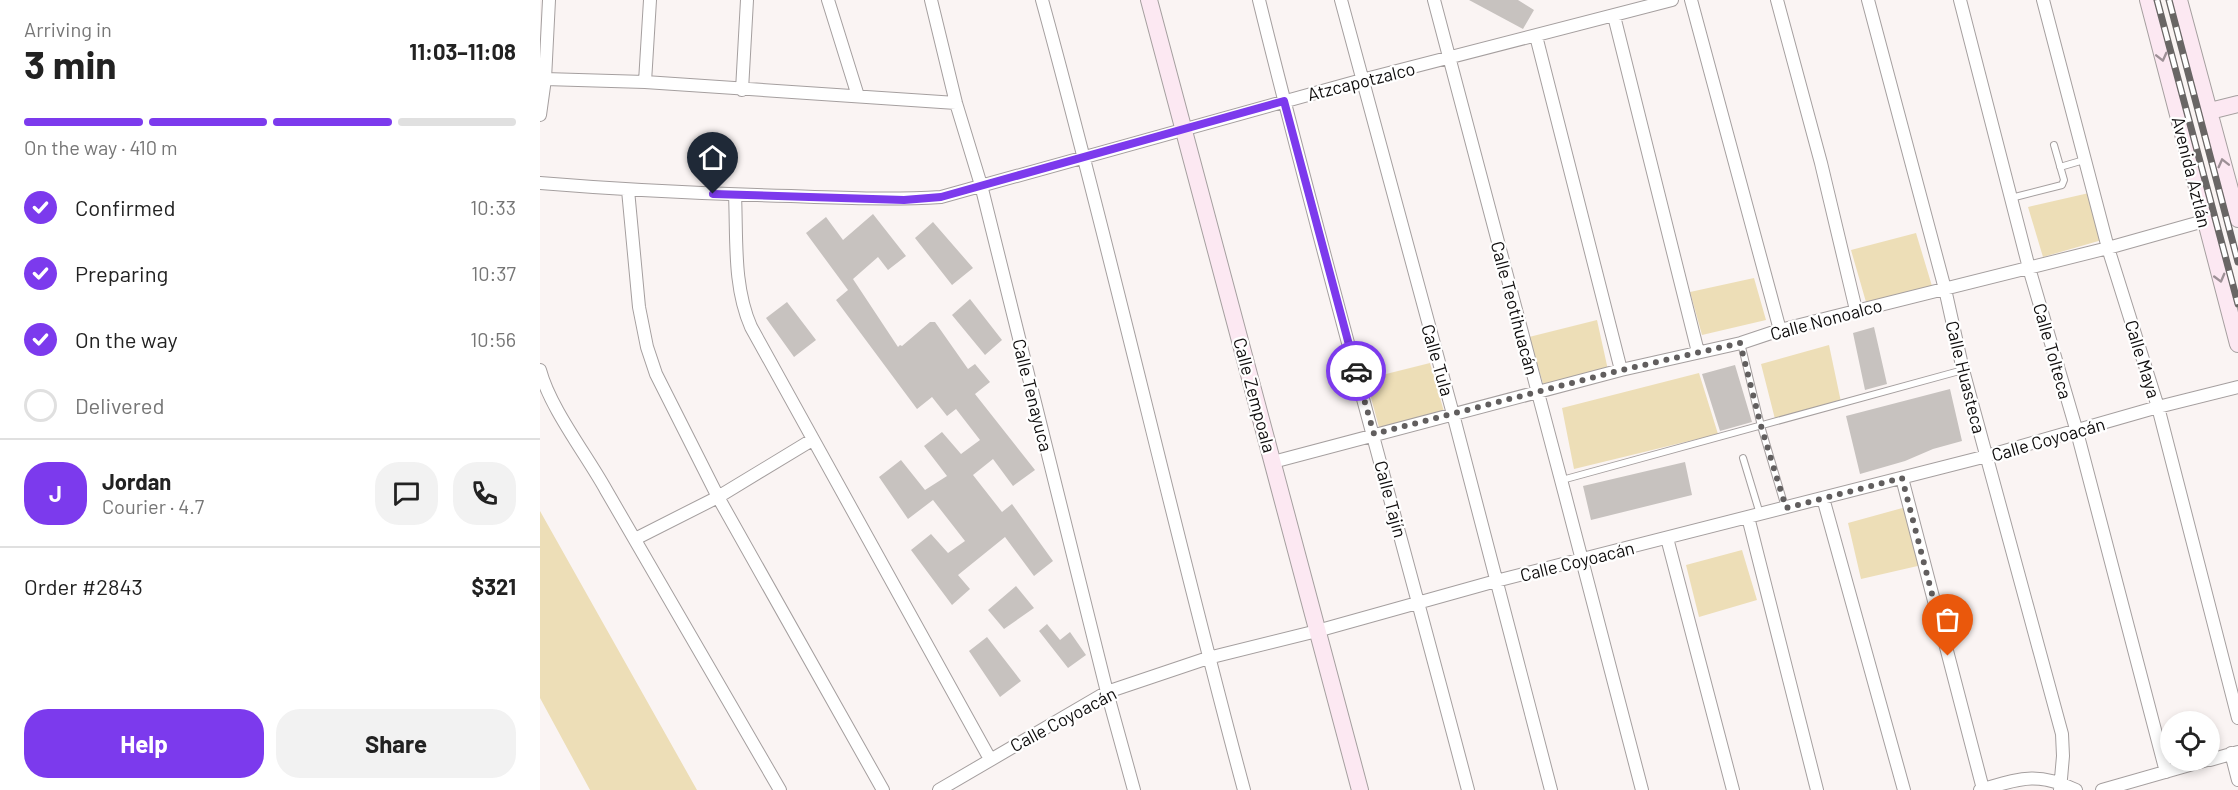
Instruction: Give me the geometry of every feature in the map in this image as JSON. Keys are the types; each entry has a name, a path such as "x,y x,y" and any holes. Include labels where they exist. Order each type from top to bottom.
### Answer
{"street":[{"path":"540,115 545,79 549,0"},
{"path":"645,82 650,0"},
{"path":"742,90 747,0"},
{"path":"828,0 858,96"},
{"name":"Calle Tenayuca","path":"931,0 956,103 981,185 1107,692 1134,790"},
{"path":"1042,0 1085,157 1208,658 1244,790"},
{"name":"Calle Zempoala","path":"1149,0 1360,790"},
{"name":"Calle Tajín","path":"1259,0 1468,790"},
{"name":"Calle Tula","path":"1341,0 1453,414 1551,790"},
{"name":"Calle Teotihuacán","path":"1434,0 1642,790"},
{"name":"Atzcapotzalco","path":"540,183 735,195 904,200 941,197 1284,101 1672,0"},
{"path":"1691,0 1780,330"},
{"path":"1777,0 1821,164 1856,310"},
{"name":"Calle Huasteca","path":"1868,0 1945,290 1963,370 2062,734 2061,787"},
{"name":"Calle Tolteca","path":"1960,0 2029,268 2076,432 2166,772"},
{"name":"Calle Maya","path":"2043,0 2108,248 2158,407 2238,718"},
{"name":"Avenida Aztlán","path":"2148,0 2238,344"},
{"name":"Avenida Aztlán","path":"2179,0 2238,219"},
{"path":"1614,16 1698,351"},
{"path":"1536,36 1622,370"},
{"path":"545,79 645,82 956,103"},
{"path":"2210,111 2238,104"},
{"path":"628,190 639,307 647,347 668,400 718,497 884,790"},
{"path":"735,195 739,291 742,308 812,441 990,759"},
{"name":"Calle Nonoalco","path":"1273,462 1622,370 1740,343 1856,310 1945,290 2108,248 2205,221"},
{"path":"540,370 544,383 558,409 780,790"},
{"name":"Calle Coyoacán","path":"939,790 1107,692 1208,658 1317,631 1496,581 1987,456 2158,407 2238,387"},
{"path":"635,539 718,497 812,441"},
{"path":"1902,478 1981,790 2020,778 2035,778 2076,790"},
{"path":"1823,498 1904,790"},
{"path":"1754,515 1817,790"},
{"path":"1667,538 1733,790"},
{"path":"2220,757 2235,753 2238,780"},
{"path":"2102,790 2146,784 2170,771"}],"lane":[{"path":"2011,198 2062,184 2064,180 2054,146"},
{"path":"2060,167 2084,160"},
{"path":"1740,343 1761,426 1786,508"},
{"path":"1562,480 1963,370"},
{"path":"1743,458 1754,515"}],"shaded area":[{"path":"2089,193 2102,240 2043,257 2028,207"},
{"path":"1916,233 1932,286 1866,302 1851,250"},
{"path":"1754,278 1766,320 1702,335 1690,292"},
{"path":"1597,320 1608,370 1544,387 1529,337"},
{"path":"1829,345 1841,402 1775,419 1761,364"},
{"path":"1430,363 1445,415 1380,431 1366,379"},
{"path":"1699,373 1718,434 1574,469 1562,408"},
{"path":"1906,507 1922,565 1861,579 1848,523"},
{"path":"540,511 697,790 590,790 540,698"},
{"path":"1742,550 1757,600 1699,617 1686,565"}],"building":[{"path":"1469,0 1518,0 1534,10 1523,29"},
{"path":"873,214 906,256 888,270 878,257 853,279 898,347 930,322 935,322 968,369 975,364 990,382 975,394 1035,470 1013,486 993,459 973,475 1002,512 1012,504 1053,561 1034,576 1005,537 958,575 970,589 952,605 911,550 931,534 948,553 965,541 933,500 908,519 879,477 901,460 925,490 947,476 924,446 942,432 961,454 980,440 956,409 947,416 932,397 917,409 836,300 848,290 806,233 826,217 843,240"},
{"path":"933,222 973,268 952,285 915,238"},
{"path":"970,299 1002,340 985,355 952,315"},
{"path":"787,302 816,340 794,357 766,318"},
{"path":"1874,327 1887,384 1865,390 1853,333"},
{"path":"1735,365 1752,422 1720,431 1702,374"},
{"path":"1950,389 1962,441 1860,474 1846,416"},
{"path":"1685,462 1692,495 1591,520 1583,486"},
{"path":"1016,586 1034,608 1004,629 988,610"},
{"path":"1047,624 1060,640 1070,632 1086,655 1068,668 1039,631"},
{"path":"987,637 1021,681 1000,697 969,651"}],"railway":[{"path":"2157,0 2238,304"},
{"path":"2169,0 2238,262"}],"way so far":[{"path":"1356,371 1374,434 1698,351 1740,343 1761,426 1786,508 1902,478 1948,656"}],"route":[{"path":"713,194 904,200 941,197 1284,101 1356,371"}]}
